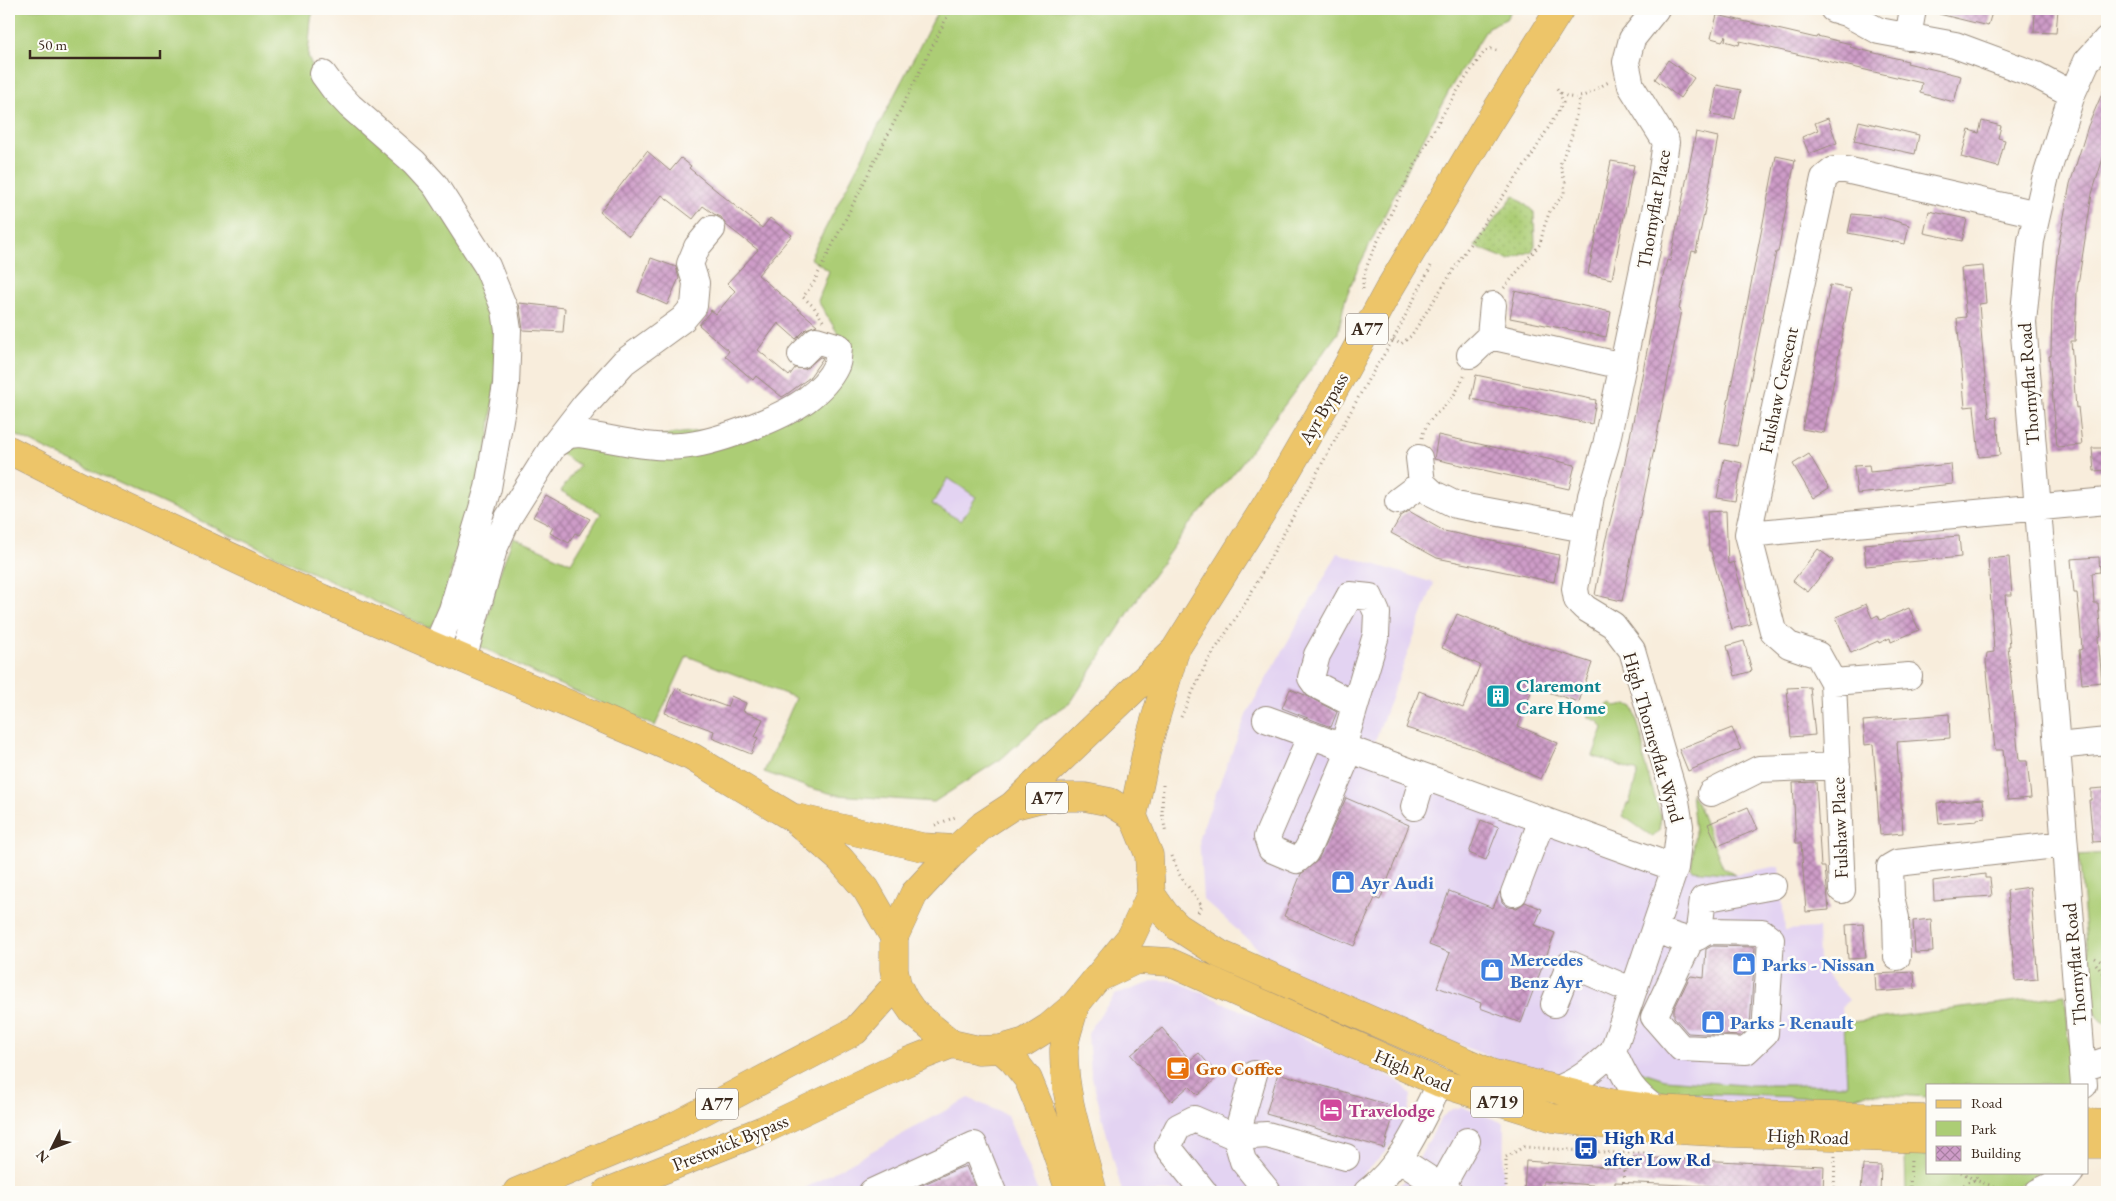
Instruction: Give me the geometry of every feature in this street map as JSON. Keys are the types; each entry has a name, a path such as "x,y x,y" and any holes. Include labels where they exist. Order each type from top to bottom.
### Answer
{"main road":[{"name":"Ayr Bypass","path":"1012,806 1176,650 1277,488 1388,291 1492,117 1560,9"},
{"path":"9,450 82,487 289,584 692,757 793,818 840,859 866,889 894,937"},
{"name":"Ayr Bypass","path":"1133,816 1148,744 1176,650"},
{"name":"A77","path":"1085,797 1110,802 1133,816 1149,855 1151,894 1131,938 1075,1005 1049,1027 1025,1042 1001,1049 979,1050 952,1044 914,1012 897,984 894,969 894,937 914,894 956,849 983,825 1012,806 1039,799 1085,797"},
{"path":"793,818 922,847 956,849"},
{"name":"High Road","path":"1151,894 1165,914 1185,931 1220,954 1482,1069 1555,1090 1611,1103 1656,1109 1733,1113 1922,1132"},
{"name":"High Road","path":"1096,979 1136,960 1170,962 1440,1083 1552,1118 1625,1127 1731,1133 1922,1132"},
{"name":"Prestwick Bypass","path":"517,1192 673,1126 854,1031 897,984"},
{"path":"1075,1005 1064,1048 1065,1074 1072,1112 1093,1192"},
{"name":"Prestwick Bypass","path":"608,1192 763,1130 909,1061 952,1044"},
{"path":"1001,1049 1013,1060 1028,1079 1050,1133 1070,1192"},
{"path":"2088,1123 2107,1124"},
{"path":"2088,1144 2107,1144"}],"street":[{"name":"Thornyflat Place","path":"1578,600 1575,589 1591,496 1606,445 1623,366 1658,197 1666,142 1631,86 1626,62 1632,39 1656,9"},
{"path":"1833,9 1846,13 1878,31 1955,45 2036,74 2072,94"},
{"path":"1908,36 1913,9"},
{"name":"Thornyflat Road","path":"2083,1076 2023,322 2026,275 2037,214 2072,94 2087,61 2107,39"},
{"path":"323,74 350,106 414,162 435,185 487,266 505,310 508,330 506,385 488,488 452,610 436,647"},
{"name":"Fulshaw Crescent","path":"1748,534 1824,178 1834,170 1846,170 2037,214"},
{"path":"463,659 494,550 508,518 554,444 610,376 624,362 683,319 694,306 696,283 690,264 696,247 712,229"},
{"path":"1468,362 1490,336 1497,299"},
{"path":"1490,336 1623,366"},
{"path":"554,444 569,435 579,434 647,445 681,446 696,444 741,430 784,413 806,400 821,387 834,370 837,364 839,347 816,340 801,355"},
{"path":"1419,458 1422,483 1434,494 1456,505 1585,529"},
{"path":"1398,501 1422,483"},
{"path":"1748,534 2107,500"},
{"name":"Fulshaw Place","path":"1748,534 1774,631 1789,645 1818,654 1833,682 1842,890"},
{"name":"High Thorneyflat Wynd","path":"1578,600 1585,608 1613,624 1632,650 1676,801 1680,826 1675,868 1613,1051"},
{"path":"1833,682 1909,676"},
{"path":"1311,736 1267,837 1270,849 1297,860 1310,846 1346,748 1355,705"},
{"path":"1266,719 1675,868"},
{"path":"2057,746 2107,741"},
{"name":"Fulshaw Place","path":"1711,793 1758,769 1837,766"},
{"path":"1414,807 1423,777"},
{"path":"1514,893 1542,820"},
{"path":"1897,957 1896,918 1891,896 1890,867 1897,863 2064,844"},
{"path":"1654,930 1694,939 1708,932 1762,932 1771,939 1764,1034 1746,1051 1681,1048 1654,1017 1694,939 1703,899 1774,886"},
{"path":"1554,1004 1570,964 1633,991"},
{"path":"1555,1090 1577,1081 1613,1051 1626,1078 1638,1096 1656,1109"},
{"path":"2083,1076 2107,1060"},
{"path":"1254,1074 1236,1137 1243,1162 1268,1192"},
{"path":"1367,1192 1378,1184 1400,1160 1440,1083"},
{"path":"1204,1192 1168,1147 1178,1127 1194,1119 1236,1137 1267,1135 1346,1157"},
{"path":"1400,1160 1446,1189 1467,1141"},
{"path":"872,1192 974,1145 993,1192"},
{"path":"2038,1192 2065,1179 2069,1174"}],"path":[{"path":"839,347 814,307 803,296 814,282 951,9"},
{"path":"1364,294 1363,287 1370,260 1418,159 1448,104 1485,51 1491,49 1499,51"},
{"path":"1560,93 1569,98 1580,98 1615,78 1629,74"},
{"path":"1392,340 1401,344 1411,336 1479,230 1531,157 1563,103 1556,87"},
{"path":"1497,299 1540,244 1544,224 1550,211 1564,194 1565,182 1560,164 1571,138 1580,98"},
{"path":"1178,721 1206,664 1246,602 1392,340 1434,260"},
{"path":"1419,458 1423,432 1433,415 1450,400 1461,385 1468,362"},
{"path":"1164,782 1162,813 1166,835"},
{"path":"927,825 935,825 962,815"},
{"path":"1170,851 1179,874 1202,906 1185,931"},
{"path":"2107,965 2089,955 2107,979"},
{"path":"1910,1192 1922,1132"},
{"path":"1623,1192 1625,1153"},
{"path":"1506,1157 1506,1192"},
{"path":"1964,1174 1975,1180 2010,1192"},
{"path":"1975,1180 1977,1174"},
{"path":"1957,1192 1967,1182 1975,1180"}],"shaded area":[{"path":"948,478 976,497 961,522 932,504"},
{"path":"1338,553 1434,583 1373,746 1691,870 1735,874 1779,866 1785,930 1818,928 1819,966 1849,1000 1842,1006 1849,1106 1662,1098 1530,1073 1358,1004 1275,964 1203,899 1199,837 1247,713"},
{"path":"1158,980 1175,981 1393,1078 1404,1086 1411,1095 1408,1115 1398,1136 1380,1158 1343,1192 1122,1192 1091,1074 1088,1034 1093,1024 1115,995"},
{"path":"968,1098 1007,1115 1038,1192 798,1192"},
{"path":"1462,1107 1504,1123 1503,1192 1391,1192 1408,1178 1442,1117 1452,1109"}],"green space":[{"path":"9,9 314,9 311,19 308,56 316,75 431,192 496,309 499,350 488,445 440,611 433,625 428,628 9,432"},
{"path":"939,9 1512,9 1506,19 1488,27 1451,87 1356,272 1345,300 1338,333 1234,473 1188,526 1149,581 1071,702 1044,720 1001,759 934,802 837,795 764,772 796,698 687,656 655,726 549,680 480,646 498,578 513,537 571,563 601,513 561,491 579,465 560,453 568,442 590,443 774,423 848,350 818,301 829,271 810,258","holes":["948,478 976,497 961,521 932,504"]},
{"path":"1514,195 1534,212 1535,245 1532,251 1509,260 1474,246"},
{"path":"1611,703 1615,706 1626,704 1633,707 1643,742 1643,758 1661,817 1659,830 1653,837 1623,816 1627,803 1629,804 1638,772 1593,756 1603,728 1599,722 1587,716"},
{"path":"1691,793 1697,803 1723,867 1735,874 1691,870 1695,832"},
{"path":"2107,853 2107,1025 2100,1020 2093,1008 2079,855"},
{"path":"2065,995 2073,1084 1926,1084 1926,1097 1867,1093 1849,1099 1662,1092 1641,1080 1629,1058 1637,1070 1665,1079 1743,1085 1847,1085 1844,1023"},
{"path":"1905,1154 1926,1155 1926,1174 2039,1174 2005,1192 1906,1192"}],"building":[{"path":"1939,9 1993,9 1988,26 1939,14"},
{"path":"2035,9 2058,9 2056,33 2034,32"},
{"path":"1717,15 1816,38 1817,36 1851,44 1850,47 1961,76 1954,102 1920,93 1922,83 1740,41 1739,45 1725,41 1726,35 1722,41 1711,38"},
{"path":"1668,60 1694,78 1680,98 1655,79"},
{"path":"2107,82 2107,145 2092,194 2077,291 2075,341 2071,341 2076,408 2078,407 2082,445 2057,447 2049,356 2051,356 2052,302 2058,248 2070,184 2088,126"},
{"path":"1717,85 1741,90 1735,119 1711,115"},
{"path":"1828,118 1837,143 1809,154 1802,137 1818,130 1815,123"},
{"path":"1859,121 1919,135 1915,154 1854,141"},
{"path":"1982,121 2001,126 1998,138 2005,140 1998,167 1961,157 1969,130 1979,133"},
{"path":"1696,132 1718,137 1696,252 1692,251 1679,309 1681,310 1656,440 1622,601 1595,595 1605,542 1624,467 1656,305 1667,260 1670,261"},
{"path":"647,151 670,171 681,158 691,166 689,168 762,228 770,218 792,235 758,275 817,325 806,329 796,339 778,323 758,350 789,376 795,368 805,369 820,357 823,358 809,378 782,397 756,376 753,380 725,356 729,351 699,325 711,310 716,314 735,291 727,283 758,250 726,225 721,217 703,206 693,219 662,195 629,236 600,212"},
{"path":"1776,156 1795,160 1778,252 1776,252 1737,446 1720,443"},
{"path":"1611,161 1634,165 1612,279 1588,274"},
{"path":"1929,211 1967,219 1962,241 1924,233"},
{"path":"1852,214 1881,217 1909,225 1905,244 1848,233"},
{"path":"651,258 676,267 679,278 667,305 638,292"},
{"path":"1983,266 1986,303 1979,304 1984,367 1989,418 1997,417 2000,455 1979,457 1974,406 1965,407 1957,318 1966,317 1961,268"},
{"path":"1830,285 1851,289 1824,433 1802,429"},
{"path":"1515,291 1611,312 1606,337 1510,318"},
{"path":"519,303 565,308 563,332 523,330"},
{"path":"1476,375 1596,400 1592,424 1471,399"},
{"path":"1438,435 1575,465 1569,489 1434,459"},
{"path":"2092,448 2107,448 2107,470 2094,471"},
{"path":"1809,454 1829,488 1813,498 1793,464"},
{"path":"1724,459 1742,463 1735,501 1717,498"},
{"path":"1951,464 1953,484 1857,494 1854,466 1869,465 1870,472"},
{"path":"546,495 590,519 579,535 575,533 569,543 550,533 553,527 533,517"},
{"path":"1409,511 1444,531 1559,555 1554,582 1437,558 1391,533 1401,516"},
{"path":"1726,511 1728,564 1734,562 1751,624 1732,629 1711,551 1709,551 1707,512"},
{"path":"1959,536 1961,557 1866,566 1864,544"},
{"path":"1818,549 1833,560 1808,592 1793,581"},
{"path":"2009,557 2012,595 2005,595 2010,646 2008,646 2019,761 2027,761 2031,798 2008,800 2003,750 1995,750 1986,661 1987,653 1994,652 1988,559"},
{"path":"2099,557 2100,572 2092,573 2094,603 2098,603 2101,636 2098,637 2102,682 2082,684 2079,650 2082,649 2080,622 2077,593 2074,593 2071,559"},
{"path":"1866,604 1872,618 1878,615 1880,620 1909,608 1919,630 1891,642 1890,638 1879,643 1878,641 1851,653 1836,617"},
{"name":"Claremont Care Home","path":"1457,614 1524,641 1592,663 1579,702 1533,687 1518,726 1558,743 1541,779 1474,749 1406,728 1419,691 1463,708 1480,665 1442,648"},
{"path":"1744,641 1752,671 1735,676 1727,646"},
{"path":"1810,687 1815,735 1791,737 1787,688"},
{"path":"676,688 727,707 731,696 746,703 743,711 763,719 755,737 758,738 751,754 712,738 714,731 665,713"},
{"path":"1290,689 1337,712 1331,727 1282,708"},
{"path":"1949,714 1950,738 1897,742 1903,833 1880,835 1873,744 1865,745 1863,721"},
{"path":"1732,728 1741,749 1688,771 1679,749"},
{"path":"1816,782 1821,867 1825,867 1829,910 1806,912 1801,843 1796,843 1793,783"},
{"path":"2104,788 2105,799 2107,798 2107,841 2093,842 2089,800 2091,800 2091,789"},
{"name":"Ayr Audi","path":"1346,798 1409,825 1380,900 1375,898 1354,946 1284,916 1301,874 1318,860"},
{"path":"1983,799 1985,818 1977,819 1977,821 1939,824 1937,803"},
{"path":"1748,807 1758,829 1718,846 1708,824"},
{"path":"1481,820 1499,827 1486,860 1469,853"},
{"path":"1985,874 1985,878 1990,878 1992,896 1934,900 1933,881"},
{"path":"2030,887 2038,979 2015,981 2007,890"},
{"name":"Mercedes Benz Ayr","path":"1449,891 1493,908 1500,892 1502,902 1508,907 1517,908 1525,902 1542,909 1535,925 1555,933 1521,1023 1480,1008 1481,1003 1437,987 1450,953 1429,945"},
{"path":"1931,919 1933,952 1915,953 1913,921"},
{"path":"1863,924 1866,958 1848,959 1846,925"},
{"path":"1712,946 1755,947 1750,1026 1740,1036 1688,1033 1674,1017 1674,1009 1689,978 1691,976 1704,978 1706,949"},
{"path":"1914,972 1915,989 1876,992 1875,974"},
{"name":"Gro Coffee","path":"1162,1028 1190,1060 1199,1053 1219,1076 1198,1095 1189,1086 1172,1101 1131,1055"},
{"name":"Travelodge","path":"1278,1073 1396,1107 1384,1148 1266,1114"},
{"path":"1633,1157 1824,1166 1823,1191 1615,1182 1615,1187 1543,1181 1543,1192 1524,1192 1526,1161 1633,1169"},
{"path":"1863,1165 1881,1166 1880,1192 1861,1192"},
{"path":"966,1166 977,1192 907,1192 957,1169"}],"place":[{"name":"Claremont Care Home","path":"1498,696"},
{"name":"Ayr Audi","path":"1343,882"},
{"name":"Parks - Nissan","path":"1744,964"},
{"name":"Mercedes Benz Ayr","path":"1492,970"},
{"name":"Parks - Renault","path":"1713,1022"},
{"name":"Gro Coffee","path":"1178,1068"},
{"name":"Travelodge","path":"1331,1110"},
{"name":"High Rd after Low Rd","path":"1586,1148"}]}
